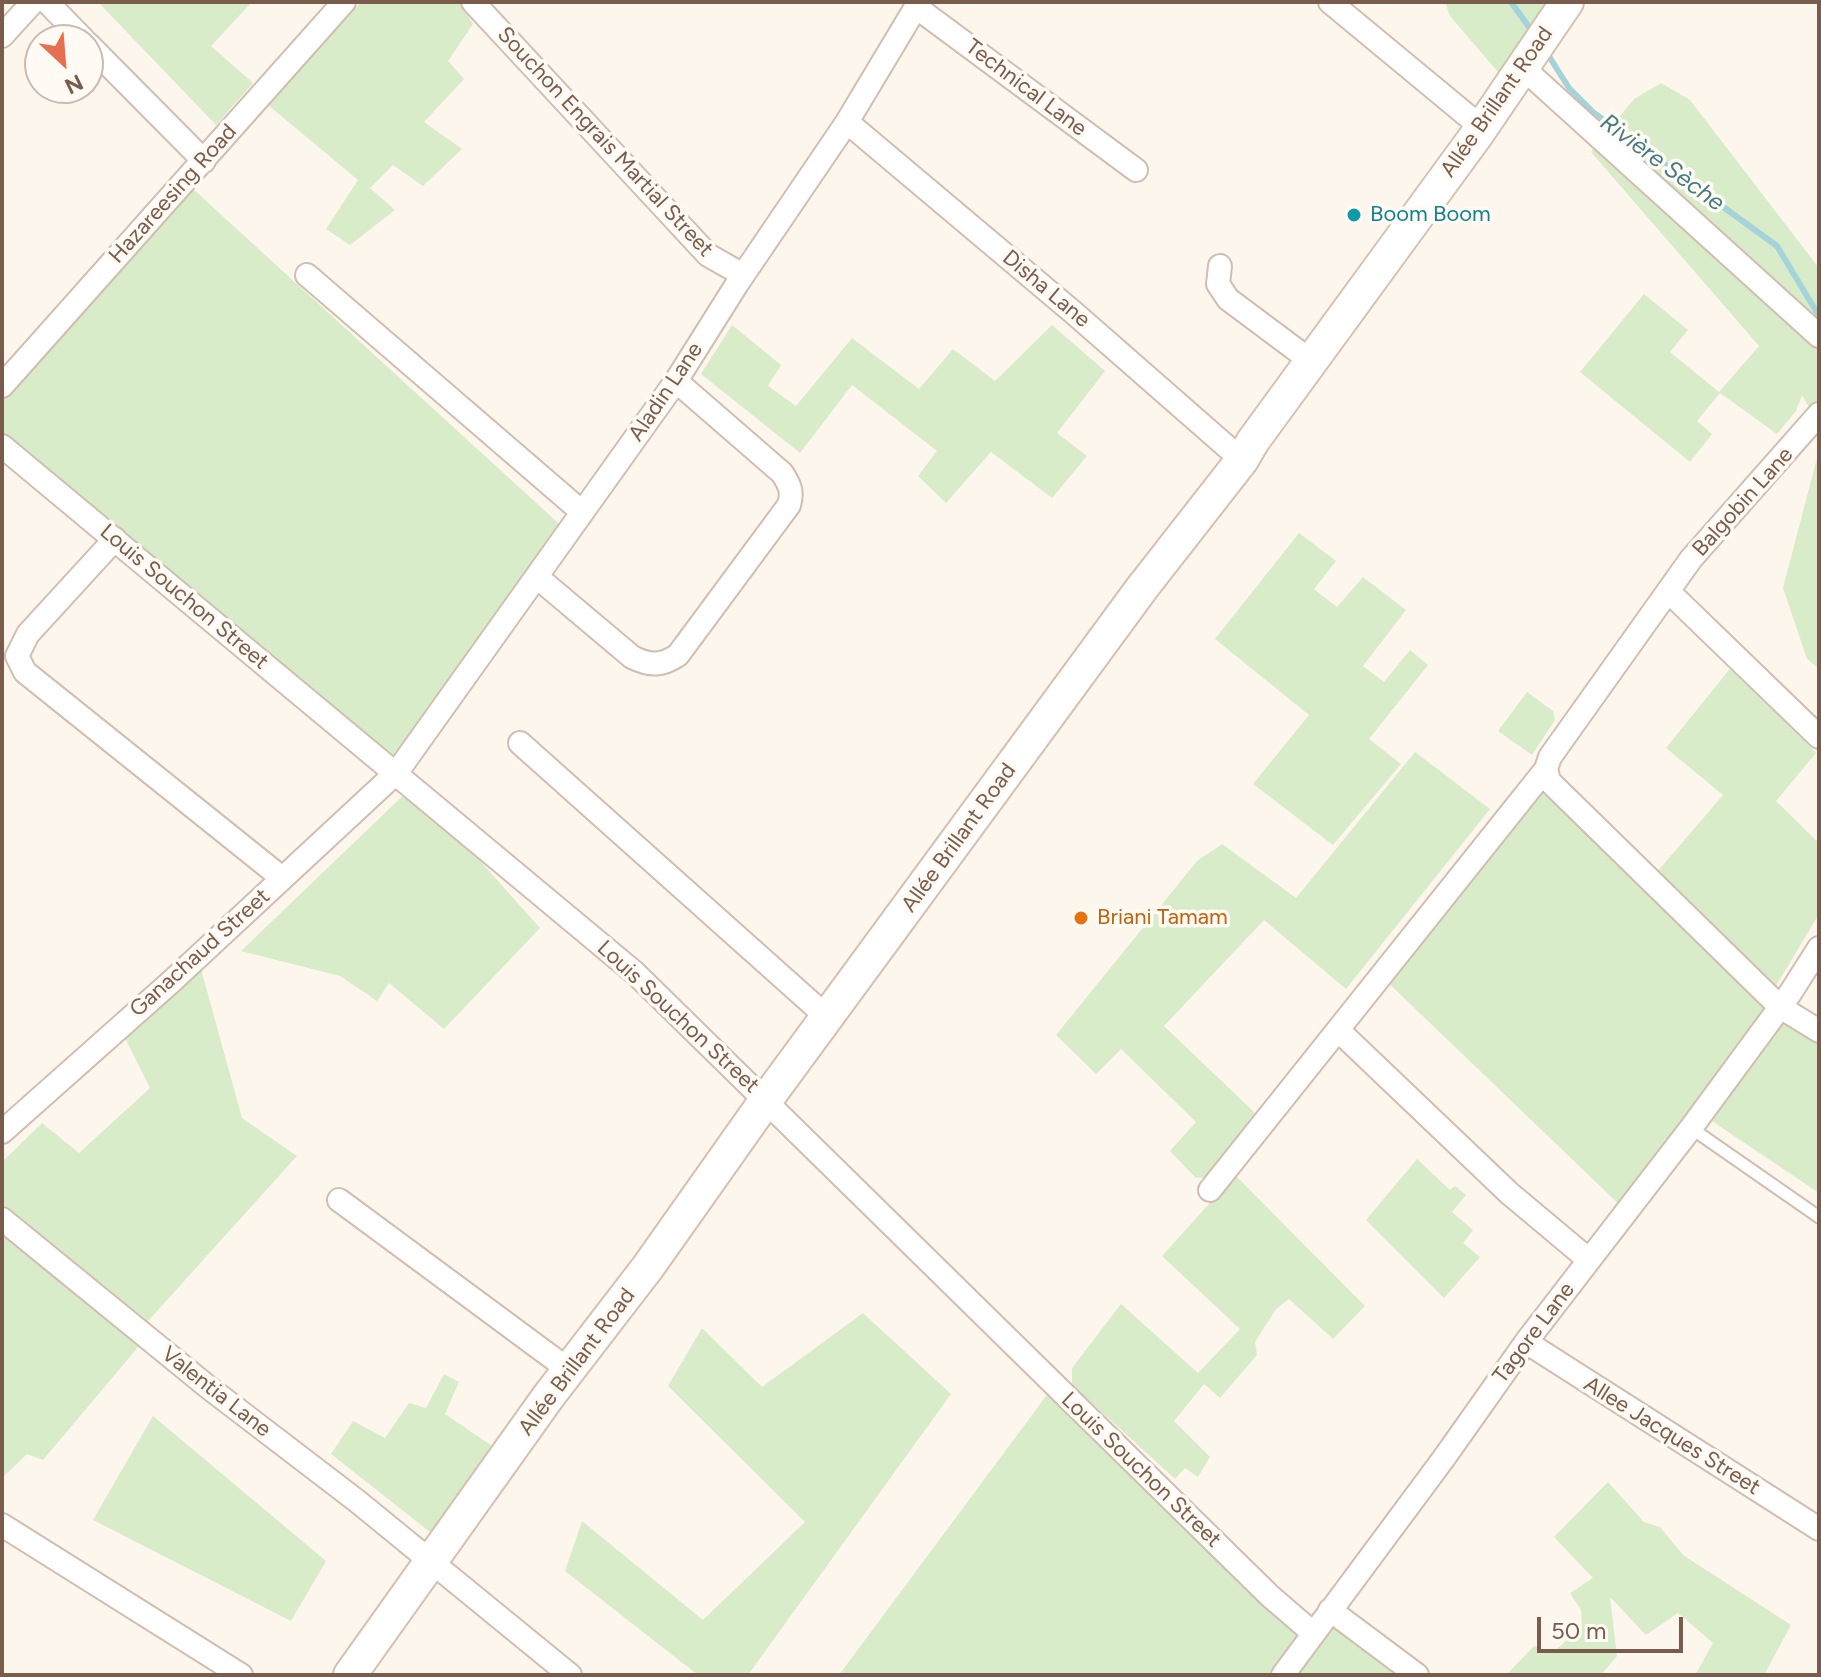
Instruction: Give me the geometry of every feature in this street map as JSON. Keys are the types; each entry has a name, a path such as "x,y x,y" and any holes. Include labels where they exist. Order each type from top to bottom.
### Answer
{"main road":[{"name":"Allée Brillant Road","path":"350,1675 429,1560 648,1267 766,1100 1142,588 1242,460 1562,9"}],"street":[{"path":"2,36 33,2"},
{"path":"47,2 68,24"},
{"name":"Hazareesing Road","path":"2,386 344,2"},
{"name":"Souchon Engrais Martial Street","path":"473,2 708,255 743,275"},
{"path":"1330,2 1481,127"},
{"name":"Aladin Lane","path":"397,772 676,381 743,275 847,122 918,4"},
{"name":"Technical Lane","path":"918,4 1136,170"},
{"path":"104,60 204,161"},
{"path":"1524,65 1819,336"},
{"name":"Disha Lane","path":"847,122 1074,313 1242,460"},
{"path":"1220,266 1218,284 1228,299 1311,361"},
{"path":"307,275 582,512"},
{"path":"537,577 632,657 644,664 668,662 678,655 789,505 792,495 790,484 782,473 676,381"},
{"name":"Balgobin Lane","path":"1210,1190 1546,769 1550,757 1691,559 1819,414"},
{"name":"Louis Souchon Street","path":"2,446 635,973 1259,1586 1313,1633"},
{"path":"115,539 28,634 17,656 25,672 282,878"},
{"path":"1669,592 1819,737"},
{"path":"520,743 827,1017"},
{"path":"1546,769 1549,781 1819,1031"},
{"name":"Ganachaud Street","path":"2,1132 172,981 397,772"},
{"name":"Tagore Lane","path":"1283,1675 1526,1342 1785,1001 1819,948"},
{"path":"1338,1030 1509,1193 1589,1260"},
{"path":"339,1200 569,1370"},
{"name":"Valentia Lane","path":"2,1219 570,1675"},
{"name":"Allee Jacques Street","path":"1526,1342 1819,1529"},
{"path":"2,1525 241,1675"},
{"path":"1330,1610 1417,1675"}],"lane":[{"path":"1691,1128 1819,1217"}],"green space":[{"path":"98,2 252,2 211,46 253,83 216,125"},
{"path":"361,2 459,2 473,24 448,61 464,79 424,122 462,149 423,186 393,165 370,188 395,210 350,245 326,229 358,180 268,105"},
{"path":"1445,2 1547,2 1498,72 1450,16"},
{"path":"1661,83 1690,100 1819,268 1819,425 1802,395 1796,411 1777,434 1720,393 1697,421 1712,434 1690,462 1580,372 1644,294 1688,330 1670,352 1719,392 1759,346 1591,152 1634,99"},
{"path":"192,188 568,532 393,755 2,437 2,393"},
{"path":"732,325 781,365 768,386 796,406 852,338 919,389 953,349 995,381 1052,325 1105,371 1057,433 1087,456 1052,498 991,452 946,503 918,476 937,451 852,385 800,453 701,374"},
{"path":"1819,425 1819,669 1807,659 1783,588 1817,458"},
{"path":"1299,533 1336,561 1314,589 1337,607 1363,577 1406,610 1363,666 1384,682 1410,650 1428,665 1369,739 1401,764 1333,845 1253,784 1309,715 1215,639"},
{"path":"1733,665 1816,753 1776,801 1819,843 1819,914 1776,986 1657,872 1723,795 1666,748"},
{"path":"1527,692 1553,711 1555,720 1532,755 1498,731"},
{"path":"1415,752 1490,809 1346,989 1264,920 1164,1026 1255,1113 1206,1177 1196,1178 1170,1151 1196,1122 1121,1049 1096,1074 1056,1035 1197,861 1222,844 1296,898"},
{"path":"413,786 540,928 444,1029 389,983 377,1001 340,976 241,951"},
{"path":"1537,786 1773,1017 1626,1211 1379,974"},
{"path":"201,969 242,1118 297,1156 139,1331 2,1219 2,1162 42,1123 79,1153 150,1088 124,1036"},
{"path":"1787,1019 1819,1039 1819,1193 1712,1121"},
{"path":"1417,1159 1450,1190 1455,1186 1466,1195 1452,1212 1473,1230 1463,1243 1480,1257 1444,1298 1366,1220"},
{"path":"1235,1175 1365,1306 1333,1339 1289,1299 1276,1309 1255,1342 1257,1355 1220,1398 1204,1384 1174,1421 1210,1457 1198,1477 1185,1468 1175,1479 1072,1385 1072,1368 1121,1304 1198,1373 1240,1329 1162,1256"},
{"path":"2,1222 139,1346 43,1460 27,1454 2,1478"},
{"path":"863,1313 951,1394 748,1675 698,1675 565,1571 582,1521 703,1620 805,1522 668,1386 702,1328 762,1387"},
{"path":"444,1374 459,1382 445,1414 498,1450 430,1532 331,1454 353,1421 385,1438 409,1403 426,1408"},
{"path":"1055,1384 1311,1633 1283,1675 839,1675"},
{"path":"153,1416 326,1561 291,1621 93,1520"},
{"path":"1608,1482 1644,1522 1660,1527 1683,1555 1791,1625 1764,1675 1695,1675 1713,1643 1678,1613 1646,1635 1610,1597 1617,1656 1601,1675 1506,1675 1534,1646 1552,1653 1582,1627 1581,1610 1570,1593 1593,1578 1554,1537"},
{"path":"1328,1623 1399,1675 1292,1675"}],"waterway":[{"name":"Rivière Sèche","path":"1511,2 1534,34"},
{"name":"Rivière Sèche","path":"1545,50 1569,88 1594,113 1777,246 1819,316"}],"place":[{"name":"Boom Boom","path":"1354,215"},
{"name":"Briani Tamam","path":"1081,918"}]}
